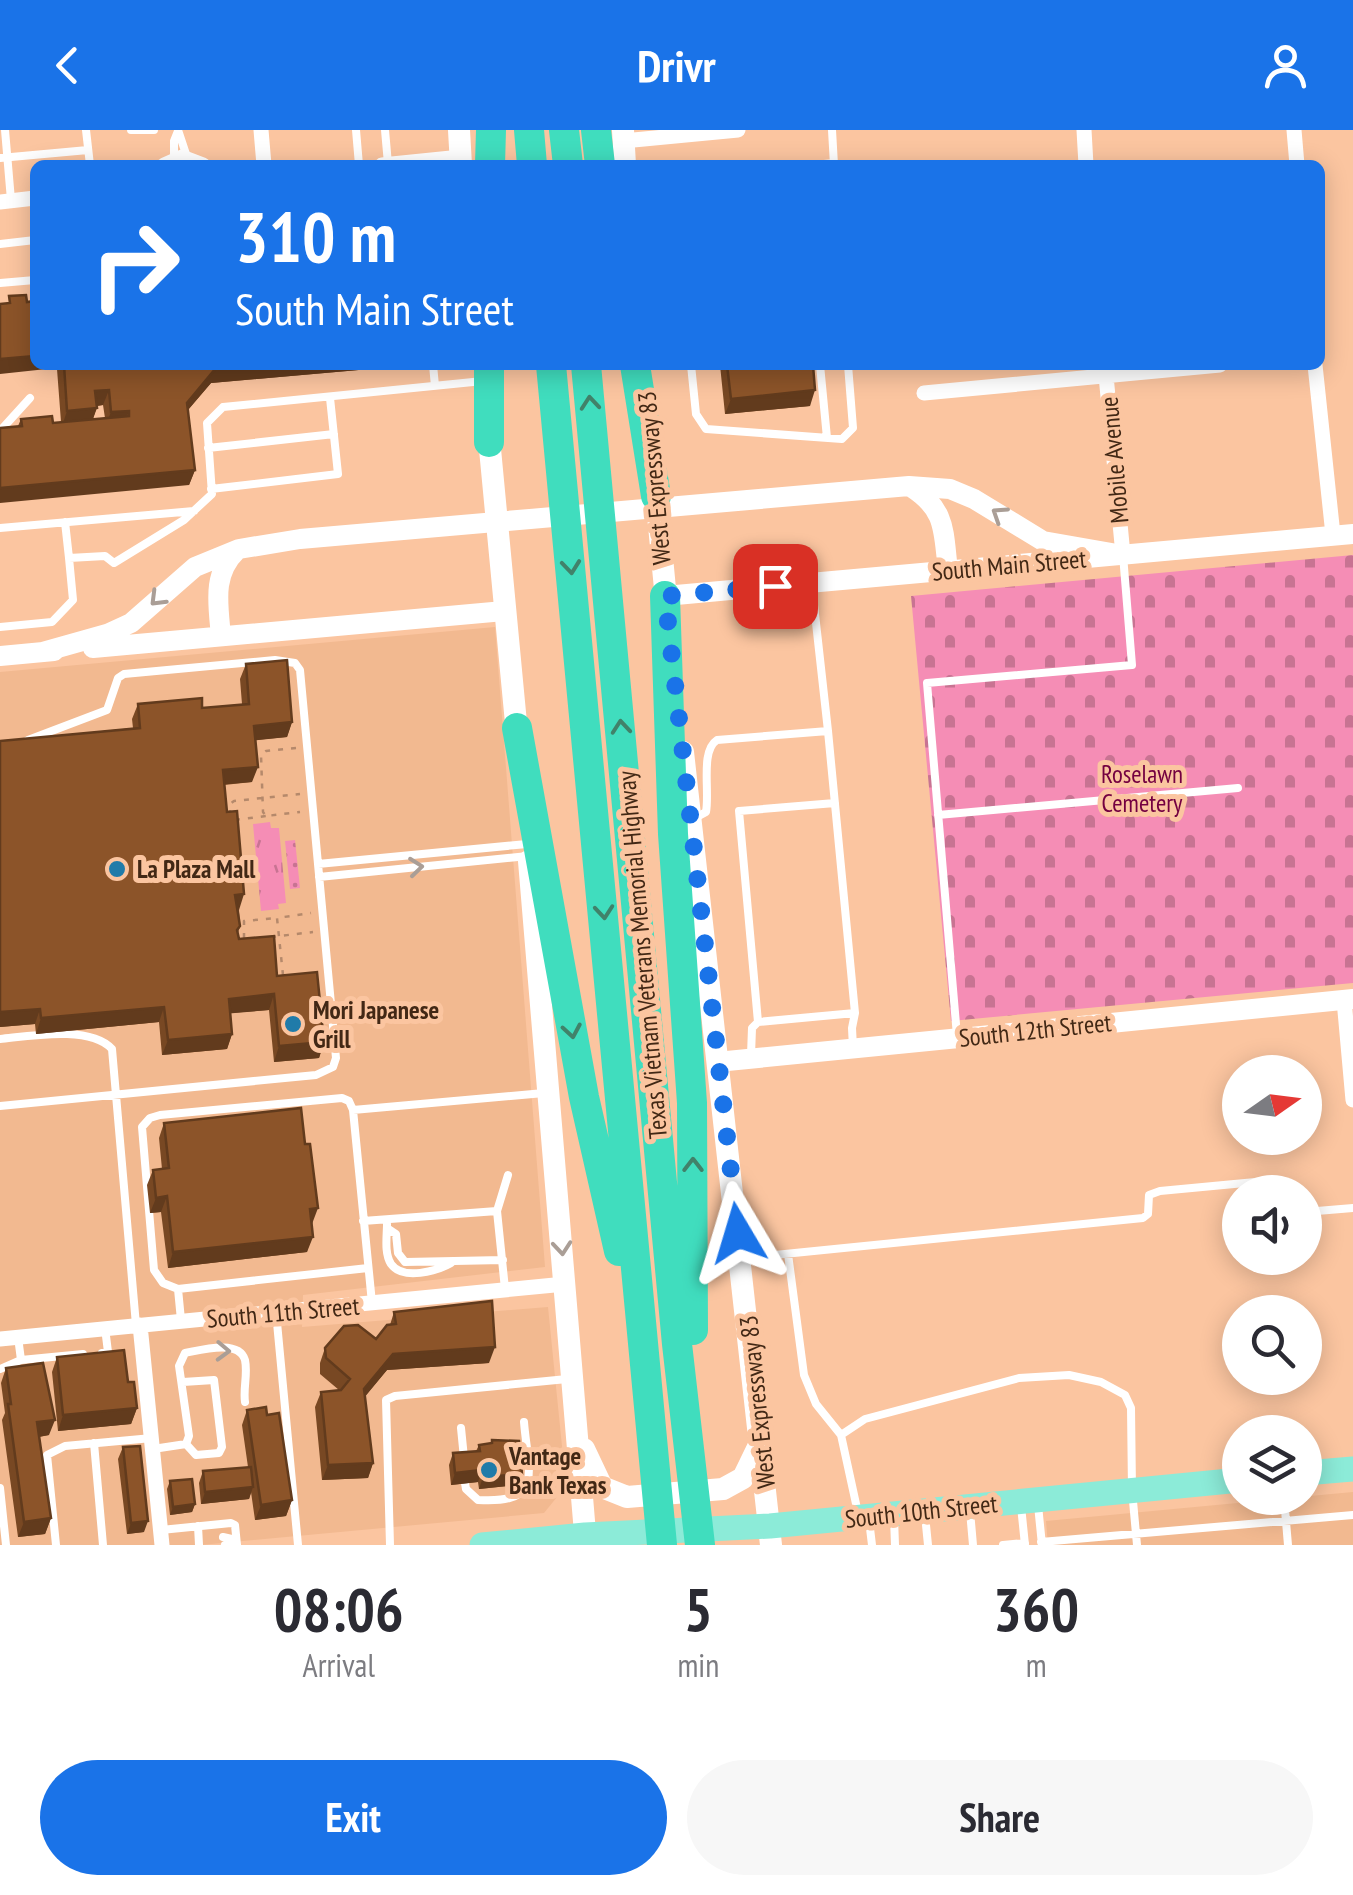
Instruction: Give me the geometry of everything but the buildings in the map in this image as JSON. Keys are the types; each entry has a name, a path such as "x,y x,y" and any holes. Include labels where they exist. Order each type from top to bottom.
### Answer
{"highway":[{"path":"490,160 491,130"},
{"path":"529,130 532,160"},
{"path":"564,130 567,160"},
{"path":"602,160 614,134"},
{"path":"485,370 489,442"},
{"name":"Texas Vietnam Veterans Memorial Highway","path":"551,370 662,1545"},
{"name":"Texas Vietnam Veterans Memorial Highway","path":"586,370 677,1344 700,1545"},
{"path":"635,370 656,496"},
{"path":"665,596 673,834 692,1103 693,1473"},
{"path":"517,728 584,1097 645,1370"}],"main road":[{"path":"459,130 461,160"},
{"path":"614,134 623,160"},
{"name":"West Expressway 83","path":"644,370 665,596 771,1535"},
{"path":"489,442 586,1540"},
{"path":"574,1417 588,1462 602,1487 627,1497 733,1485 753,1462 761,1439"},
{"path":"1322,1471 1353,1468"},
{"name":"South 10th Street","path":"496,1544 771,1535 874,1516 1222,1482"}],"street":[{"path":"261,130 264,160"},
{"path":"614,134 736,130"},
{"path":"1084,130 1086,160"},
{"path":"1294,130 1297,160"},
{"path":"5,201 30,198"},
{"path":"924,393 1106,370"},
{"name":"Mobile Avenue","path":"1106,370 1122,556"},
{"path":"1316,370 1343,534"},
{"path":"43,652 108,634 131,623 194,566 239,549 300,539 908,486 950,489 1043,541 1122,556"},
{"path":"908,486 938,509 948,570"},
{"name":"South Main Street","path":"665,596 1343,534"},
{"path":"222,636 219,579 223,564 239,549"},
{"path":"0,656 504,611"},
{"path":"1349,999 1353,1100"},
{"name":"South 12th Street","path":"717,1062 1349,999"},
{"name":"South 11th Street","path":"0,1339 565,1284"},
{"path":"138,1325 162,1538"}],"lane":[{"path":"5,130 5,201"},
{"path":"86,130 89,160"},
{"path":"131,130 154,130"},
{"path":"175,160 178,130"},
{"path":"356,130 359,160"},
{"path":"385,130 393,160"},
{"path":"832,130 834,160"},
{"path":"4,158 88,150"},
{"path":"0,244 30,241"},
{"path":"0,283 30,280"},
{"path":"433,370 435,386"},
{"path":"69,558 105,556 114,563 194,511 212,494 207,424 223,407 435,386 485,370"},
{"path":"692,370 696,414 706,429 842,439 853,428 848,370"},
{"path":"820,370 826,438"},
{"path":"0,430 30,398"},
{"path":"212,489 338,474 330,398"},
{"path":"208,448 334,434"},
{"path":"0,528 194,511"},
{"path":"0,626 52,622 72,600 65,522"},
{"path":"957,1038 927,682 1132,665 1122,556"},
{"path":"811,583 855,1013 853,1048"},
{"path":"0,1106 326,1073 334,1067 336,1058 300,670 295,663 275,660 124,674 118,678 107,710 18,743"},
{"path":"691,819 706,812 710,794 706,754 717,740 828,731"},
{"path":"938,815 1238,788"},
{"path":"758,1022 739,811 834,803"},
{"path":"318,864 528,850"},
{"path":"319,877 528,850"},
{"path":"752,1058 752,1028 758,1022 855,1013"},
{"path":"0,1039 46,1034 104,1040 112,1049 138,1325"},
{"path":"352,1110 548,1092"},
{"path":"368,1268 178,1289 162,1284 154,1270 142,1127 150,1118 342,1098 348,1101 352,1110 372,1303"},
{"path":"505,1290 497,1211 508,1176"},
{"path":"741,1258 1143,1218 1148,1214 1149,1195 1222,1185"},
{"path":"1322,1211 1353,1208"},
{"path":"362,1221 386,1224 497,1211"},
{"path":"386,1224 387,1252 396,1269 438,1270 451,1263 502,1260"},
{"path":"788,1254 804,1375 816,1404 841,1435 874,1516 895,1545"},
{"path":"178,1289 181,1322"},
{"path":"276,1312 290,1512 298,1545"},
{"path":"0,1368 21,1360 108,1352 105,1328"},
{"path":"18,1337 21,1360"},
{"path":"186,1444 189,1436 179,1366 185,1353 239,1350 244,1358 245,1402"},
{"path":"841,1435 864,1419 1019,1378 1069,1374 1101,1382 1125,1395 1131,1408 1137,1545"},
{"path":"390,1545 386,1400 572,1379"},
{"path":"56,1545 47,1455 65,1446 94,1443 186,1444 196,1455 219,1453 222,1446 214,1380 183,1382"},
{"path":"465,1483 478,1500 520,1496 526,1490 529,1480 524,1422"},
{"path":"461,1428 464,1464"},
{"path":"94,1443 103,1545"},
{"path":"0,1488 4,1540"},
{"path":"1029,1500 1041,1544 1353,1515"},
{"path":"1004,1545 1025,1544 1029,1500"},
{"path":"969,1506 973,1545"},
{"path":"925,1510 928,1545"},
{"path":"1286,1515 1288,1545"},
{"path":"872,1545 874,1516"},
{"path":"162,1538 198,1526 235,1525 236,1542 224,1541"},
{"path":"198,1526 202,1543"}],"path":[{"path":"266,816 261,755 307,746"},
{"path":"311,793 234,800 230,815 234,820 313,810"},
{"path":"246,940 242,936 244,921 322,912"},
{"path":"277,918 286,978"},
{"path":"262,938 324,931"}],"shaded area":[{"path":"495,627 545,1267 303,1295 302,1327 548,1307 566,1486 544,1513 201,1545 0,1545 0,672"},
{"path":"1353,1492 1353,1545 1048,1545 1046,1521 1222,1504 1222,1515 1322,1515 1322,1495"}],"green space":[{"name":"Roselawn Cemetery","path":"1353,555 1353,983 951,1021 911,596"},
{"path":"270,822 271,828 279,828 286,903 278,904 279,909 261,911 253,824"},
{"path":"295,840 300,888 290,889 285,841"}],"place":[{"name":"La Plaza Mall","path":"117,869"},
{"name":"Mori Japanese Grill","path":"293,1024"},
{"name":"Vantage Bank Texas","path":"489,1470"}],"route":[{"path":"738,1233 665,596 775,586"}]}
